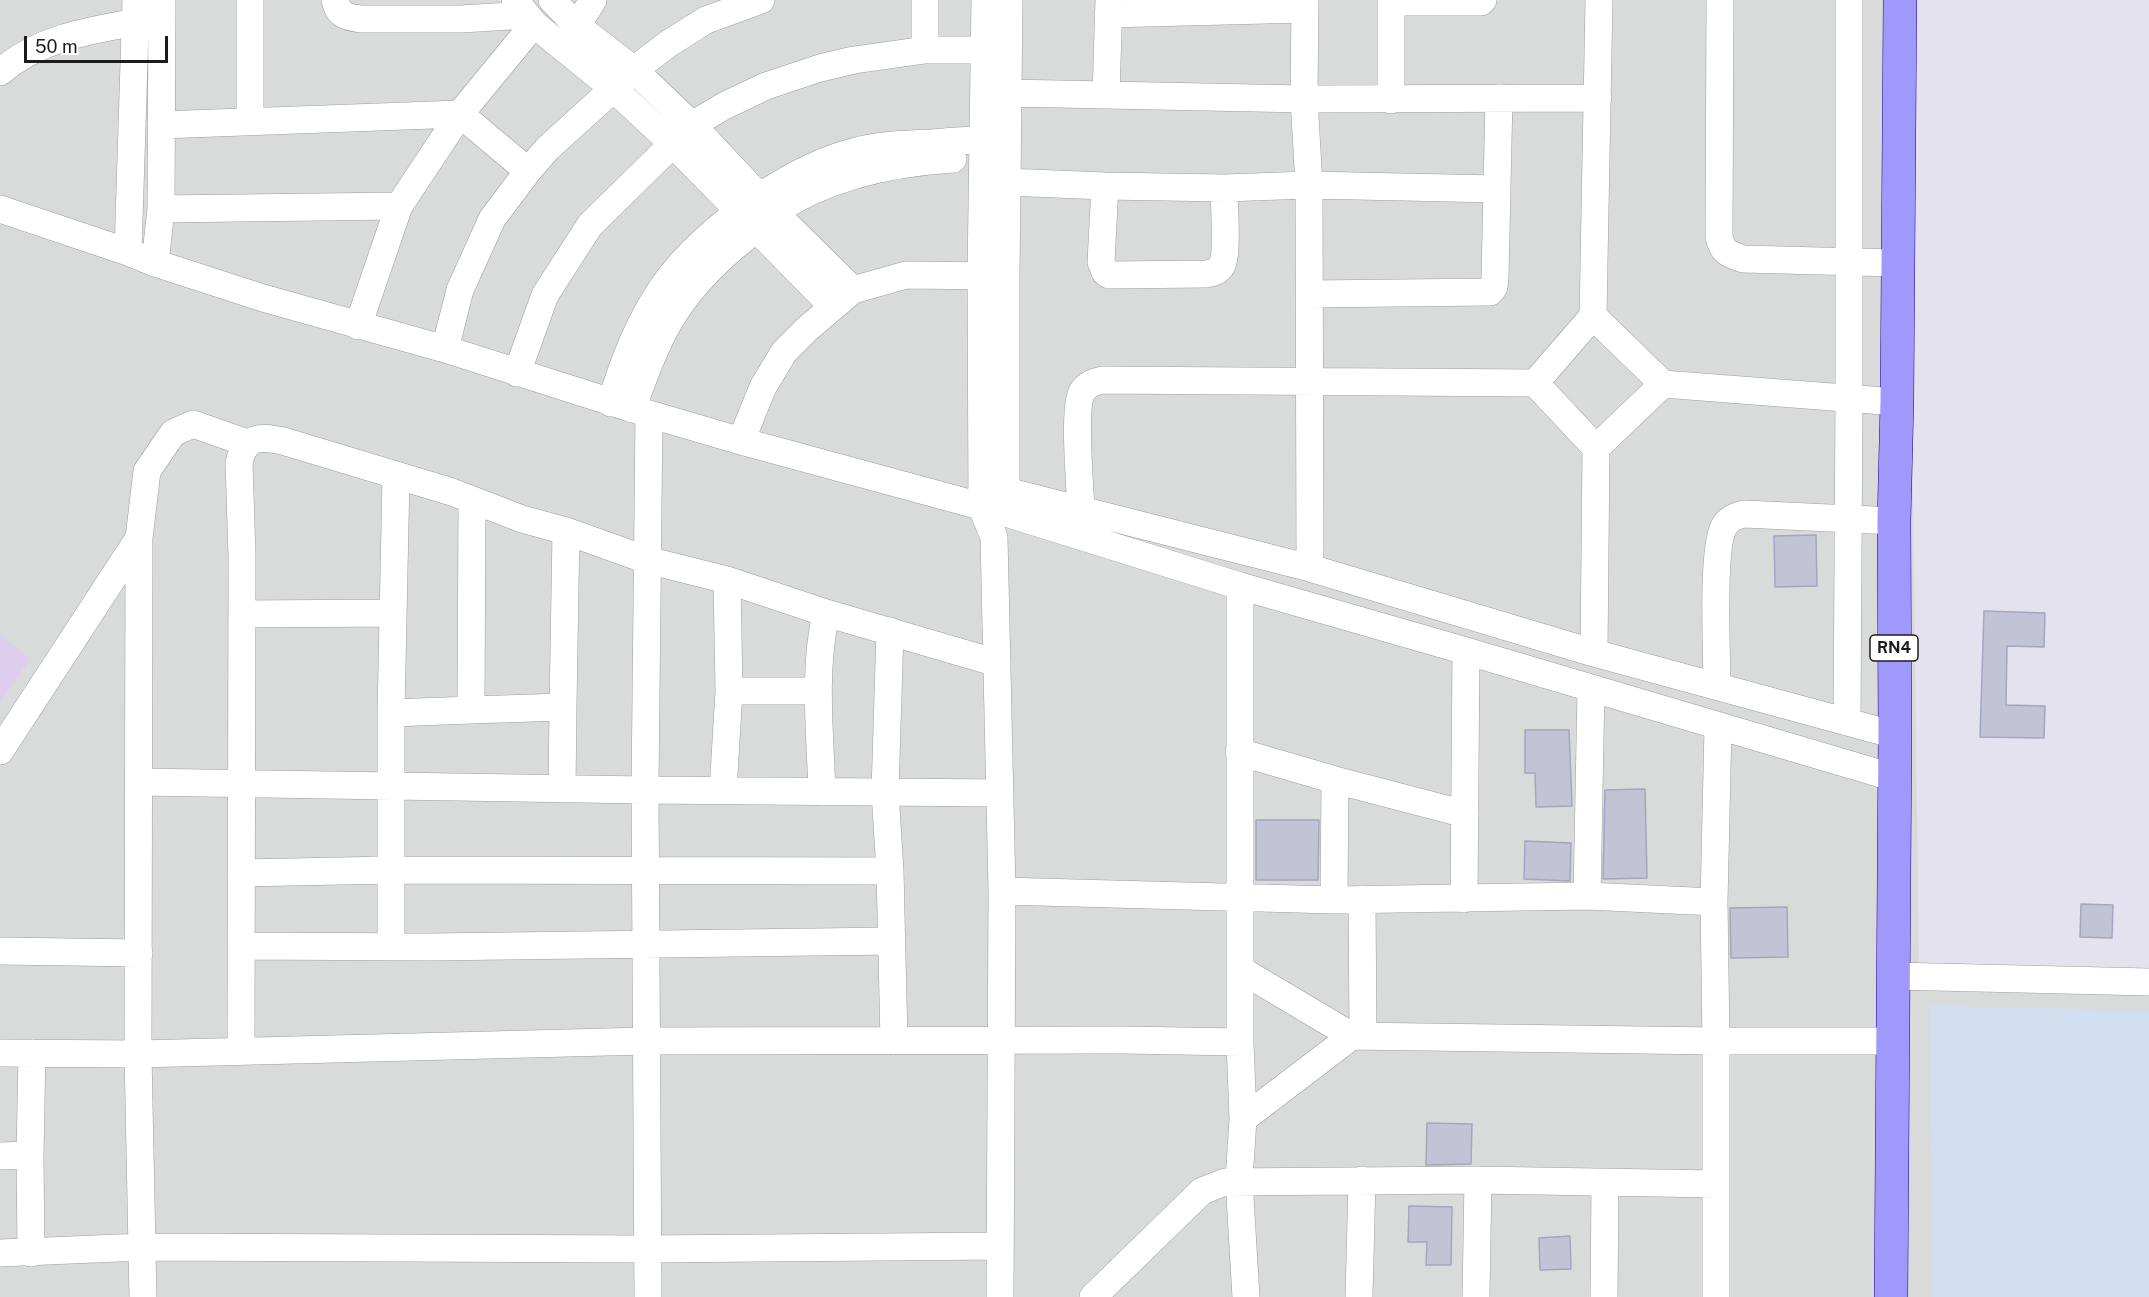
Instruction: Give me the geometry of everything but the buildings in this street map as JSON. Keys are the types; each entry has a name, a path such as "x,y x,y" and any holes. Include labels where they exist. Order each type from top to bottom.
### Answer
{"main road":[{"name":"RN4","path":"1890,1297 1895,735 1894,520 1900,0"}],"street":[{"path":"155,263 160,209 162,0"},
{"path":"250,0 250,121"},
{"path":"335,0 339,11 346,17 361,19 461,20 525,13 615,90 673,144 853,290"},
{"path":"552,0 577,26 634,70 692,125 832,306"},
{"path":"577,26 593,0"},
{"path":"444,349 460,290 492,219 547,149 615,90 634,70 706,10 761,0"},
{"path":"925,0 925,50"},
{"path":"986,0 985,50 998,156"},
{"path":"1000,1297 1002,891 994,507 993,276 998,156 1009,93 1010,0"},
{"path":"1391,100 1391,1 1481,2 1483,0"},
{"path":"1535,383 1593,316 1599,0"},
{"path":"1720,0 1719,236 1721,247 1731,255 1743,260 1897,264"},
{"path":"1846,722 1849,0"},
{"path":"1106,95 1108,7 1305,4 1304,99 1309,185 1310,294 1310,568"},
{"path":"4,61 42,44 136,11 128,252"},
{"path":"358,326 399,206 525,13"},
{"path":"517,373 545,295 590,225 692,125 724,106 766,86 820,68 854,60 925,50 985,50"},
{"path":"1009,93 1391,100 1598,98"},
{"path":"1310,294 1490,292 1494,287 1495,278 1499,98"},
{"path":"162,125 460,114 528,171"},
{"path":"648,1297 645,945 647,560 631,409 621,370 659,293 691,252 758,212 805,171 846,154 894,145 998,156 1105,186 1224,188 1309,185 1497,189"},
{"path":"1105,186 1101,262 1105,272 1109,275 1206,274 1219,269 1224,256 1224,188"},
{"path":"160,209 399,206"},
{"path":"0,209 155,263 358,326 444,349 631,409 741,441 994,507 1240,586 1894,778"},
{"path":"741,441 763,387 784,352 832,306 853,290 906,275 993,276"},
{"path":"1593,316 1663,384 1897,402"},
{"path":"1081,509 1077,427 1080,398 1083,390 1091,383 1102,380 1535,383 1596,448 1594,652"},
{"path":"1596,448 1663,384"},
{"path":"143,1297 138,1054 139,538 147,471 173,433 193,424 247,443"},
{"path":"241,1051 242,614 238,464 247,443 267,438 283,441 452,492 522,519 566,531 647,560 727,580 826,613 997,663"},
{"path":"391,947 390,870 396,476"},
{"path":"471,710 472,500"},
{"path":"994,507 1081,509 1310,568 1594,652 1895,735"},
{"path":"1717,686 1718,565 1720,536 1725,525 1734,517 1744,514 1894,520"},
{"path":"562,789 566,531"},
{"path":"0,751 139,538"},
{"path":"723,791 729,691 727,580"},
{"path":"1240,586 1240,1042 1243,1119 1239,1180 1246,1297"},
{"path":"242,614 393,613"},
{"path":"822,792 818,691 821,636 826,613"},
{"path":"890,631 885,792 890,871 894,1041"},
{"path":"1464,899 1466,651"},
{"path":"1587,896 1591,689"},
{"path":"729,691 818,691"},
{"path":"392,713 563,707"},
{"path":"1716,1297 1714,902 1718,727"},
{"path":"1239,752 1465,814"},
{"path":"1334,900 1335,780"},
{"path":"140,782 999,793"},
{"path":"241,873 390,870 890,871"},
{"path":"1002,891 1334,900 1587,896 1714,902"},
{"path":"1357,1036 1362,899"},
{"path":"241,946 391,947 892,941"},
{"path":"0,951 139,953"},
{"path":"1240,970 1357,1036 1893,1041"},
{"path":"1893,976 2149,982"},
{"path":"1243,1119 1357,1036"},
{"path":"0,1053 138,1054 646,1041 1123,1040 1240,1042"},
{"path":"31,1253 32,1053"},
{"path":"0,1156 30,1155"},
{"path":"1093,1297 1202,1191 1215,1184 1239,1180 1478,1180 1716,1184"},
{"path":"1359,1297 1362,1180"},
{"path":"1476,1297 1478,1180"},
{"path":"1604,1297 1605,1183"},
{"path":"0,1253 142,1247 648,1250 1000,1246"}],"shaded area":[{"path":"0,0 1907,0 1919,976 2149,979 2149,1297 0,1297"},
{"path":"0,635 30,659 0,703"},
{"path":"1930,1006 2149,1010 2149,1297 1932,1297"}]}
